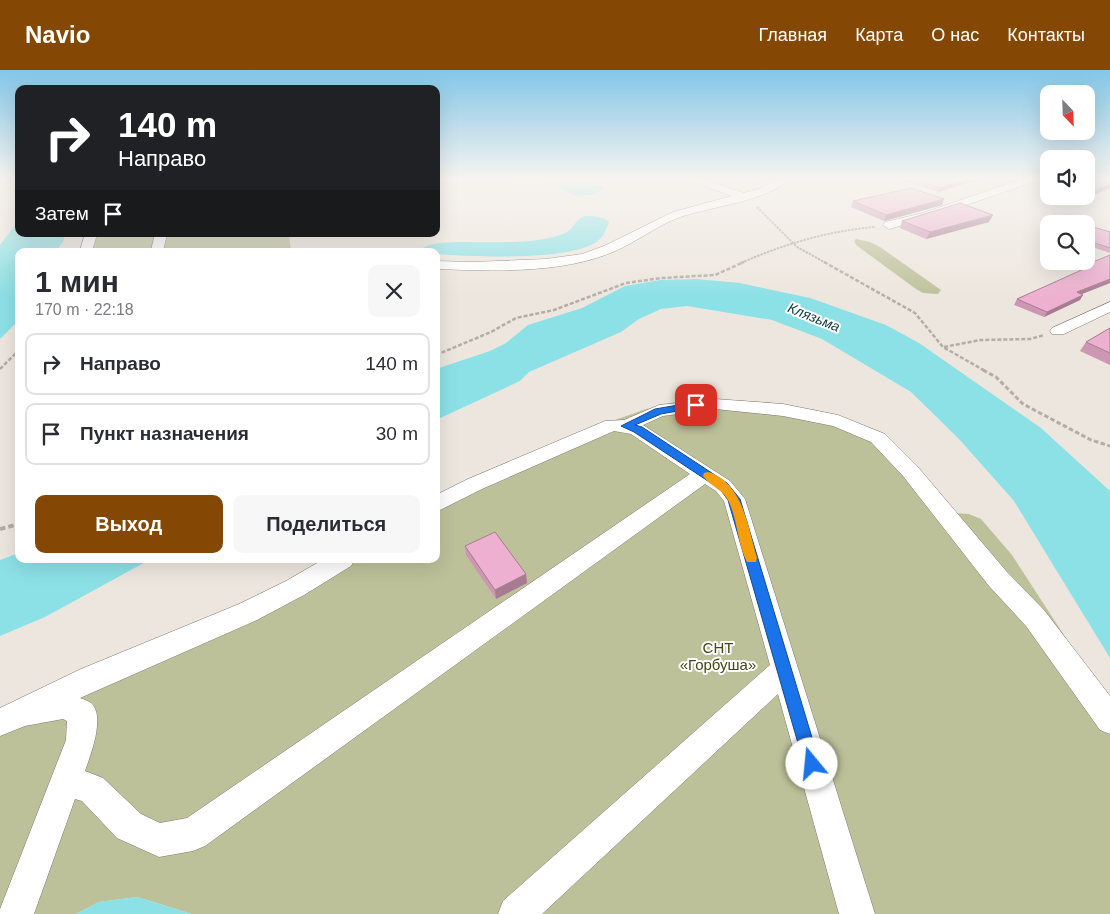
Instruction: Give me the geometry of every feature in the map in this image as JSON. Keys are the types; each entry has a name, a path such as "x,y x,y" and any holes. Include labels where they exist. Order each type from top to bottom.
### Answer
{"street":[{"path":"440,265 526,264 584,258 609,249 668,218"},
{"path":"888,225 914,218"},
{"path":"1058,331 1110,306"},
{"path":"626,426 659,411 714,404 784,410 838,421 878,438 910,471 998,579 1035,618 1110,720"},
{"path":"440,502 475,484 612,426 626,426 638,430 724,486 734,499 858,914"},
{"path":"66,780 92,789 130,826 159,840 193,834 705,474"},
{"path":"12,717 91,678 248,612 295,588 336,563"},
{"path":"516,914 784,670"},
{"path":"12,717 66,705 82,714 81,740 16,914"}],"path":[{"path":"770,218 792,243 915,314 943,347 996,378 1024,404 1091,440 1110,446"},
{"path":"440,353 490,332 516,318 554,310 626,283 660,278 715,274 770,250 792,243 843,230 888,225"},
{"path":"943,347 980,340 1030,339 1058,331"},
{"path":"0,369 15,354"},
{"path":"0,528 15,525"}],"green space":[{"path":"93,237 289,237 291,248 92,248"},
{"path":"856,239 870,242 880,247 941,290 938,294 923,293 916,289 856,245 854,241"},
{"name":"СНТ «Горбуша»","path":"715,399 764,402 816,410 879,431 902,451 953,513 969,514 981,519 1012,555 1110,706 1110,914 192,914 137,897 99,902 76,914 0,914 0,709 207,620 279,585 317,563 440,563 440,494 474,476 570,436 646,409 679,402"}],"water":[{"path":"601,218 609,222 600,239 587,246 547,255 497,257 440,254 440,248 423,248 444,243 513,242 554,237 571,229 579,219"},
{"path":"15,225 15,237 64,237 58,248 15,248 15,324 0,339 0,245"},
{"name":"Клязьма","path":"696,279 740,283 810,298 886,325 919,343 1041,428 1110,491 1110,658 1014,501 959,439 911,392 822,339 772,320 687,306 661,309 639,319 621,332 529,372 520,381 440,418 440,368 490,351 506,343 528,325 582,308 625,286 660,280"},
{"path":"15,554 15,563 144,563 45,617 0,636 0,560"},
{"path":"137,897 192,914 76,914 99,902"}],"building":[{"path":"910,218 980,218 930,232 902,221"},
{"path":"1095,228 1110,232 1110,248 1095,243"},
{"path":"1110,255 1110,279 1077,292 1083,295 1047,312 1017,299 1082,270 1095,270 1095,261"},
{"path":"1110,328 1110,353 1086,342"},
{"path":"495,532 526,574 495,590 465,546"}],"slow traffic":[{"path":"708,476 724,486 734,499 751,558"}],"route":[{"path":"696,405 659,411 642,417 626,426 638,430 724,486 734,499 812,764"}]}
